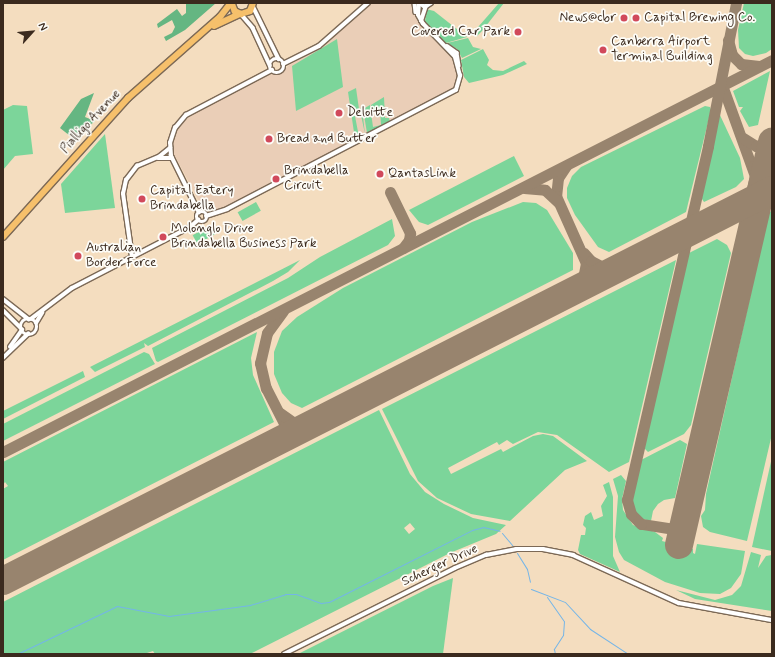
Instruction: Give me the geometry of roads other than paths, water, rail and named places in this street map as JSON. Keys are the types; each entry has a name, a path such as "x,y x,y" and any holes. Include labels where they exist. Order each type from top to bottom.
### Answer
{"main road":[{"path":"231,3 234,9 241,14"},
{"name":"Pialligo Avenue","path":"3,238 124,103 205,31 231,3"},
{"name":"Pialligo Avenue","path":"205,31 248,12 253,4"}],"street":[{"path":"10,347 22,329 23,322 42,312 72,288 190,227 198,220 199,213 172,158 170,148 175,128 186,115 272,70 280,72 283,64 319,46 368,3"},
{"path":"415,3 421,22"},
{"path":"198,220 203,222 206,216 231,207 452,94 460,81 456,52 443,44 421,22 418,15 419,3 426,6"},
{"path":"421,22 422,14 426,6 431,3"},
{"path":"253,4 279,60 283,64"},
{"path":"241,14 252,28 272,70"},
{"path":"270,65 274,60 279,60"},
{"path":"132,257 124,188 133,170 155,159 170,148"},
{"path":"155,159 172,158"},
{"path":"199,213 204,213 206,216"},
{"path":"3,299 36,323"},
{"path":"3,310 28,334"},
{"path":"3,358 28,334 35,332 36,323 42,312"},
{"name":"Scherger Drive","path":"284,654 479,557 518,549 566,553 598,565 679,603 772,620"}],"waterway":[{"path":"17,654 117,606 169,616 250,605 285,594 296,594 321,603 329,602 472,530 483,527 500,531"},
{"path":"502,533 512,545"},
{"path":"517,553 527,569 530,582"},
{"path":"531,589 565,602 590,629 628,654"},
{"path":"547,597 564,621 563,635 554,649 555,654"}],"place":[{"name":"News@cbr","path":"624,18"},
{"name":"Capital Brewing Co.","path":"636,18"},
{"name":"Covered Car Park","path":"518,32"},
{"name":"Canberra Airport Terminal Building","path":"603,50"},
{"name":"Deloitte","path":"339,113"},
{"name":"Bread and Butter","path":"269,139"},
{"name":"QantasLink","path":"380,174"},
{"name":"Brindabella Circuit","path":"276,179"},
{"name":"Capital Eatery Brindabella","path":"142,199"},
{"name":"Molonglo Drive Brindabella Business Park","path":"163,237"},
{"name":"Australian Border Force","path":"78,256"}]}
